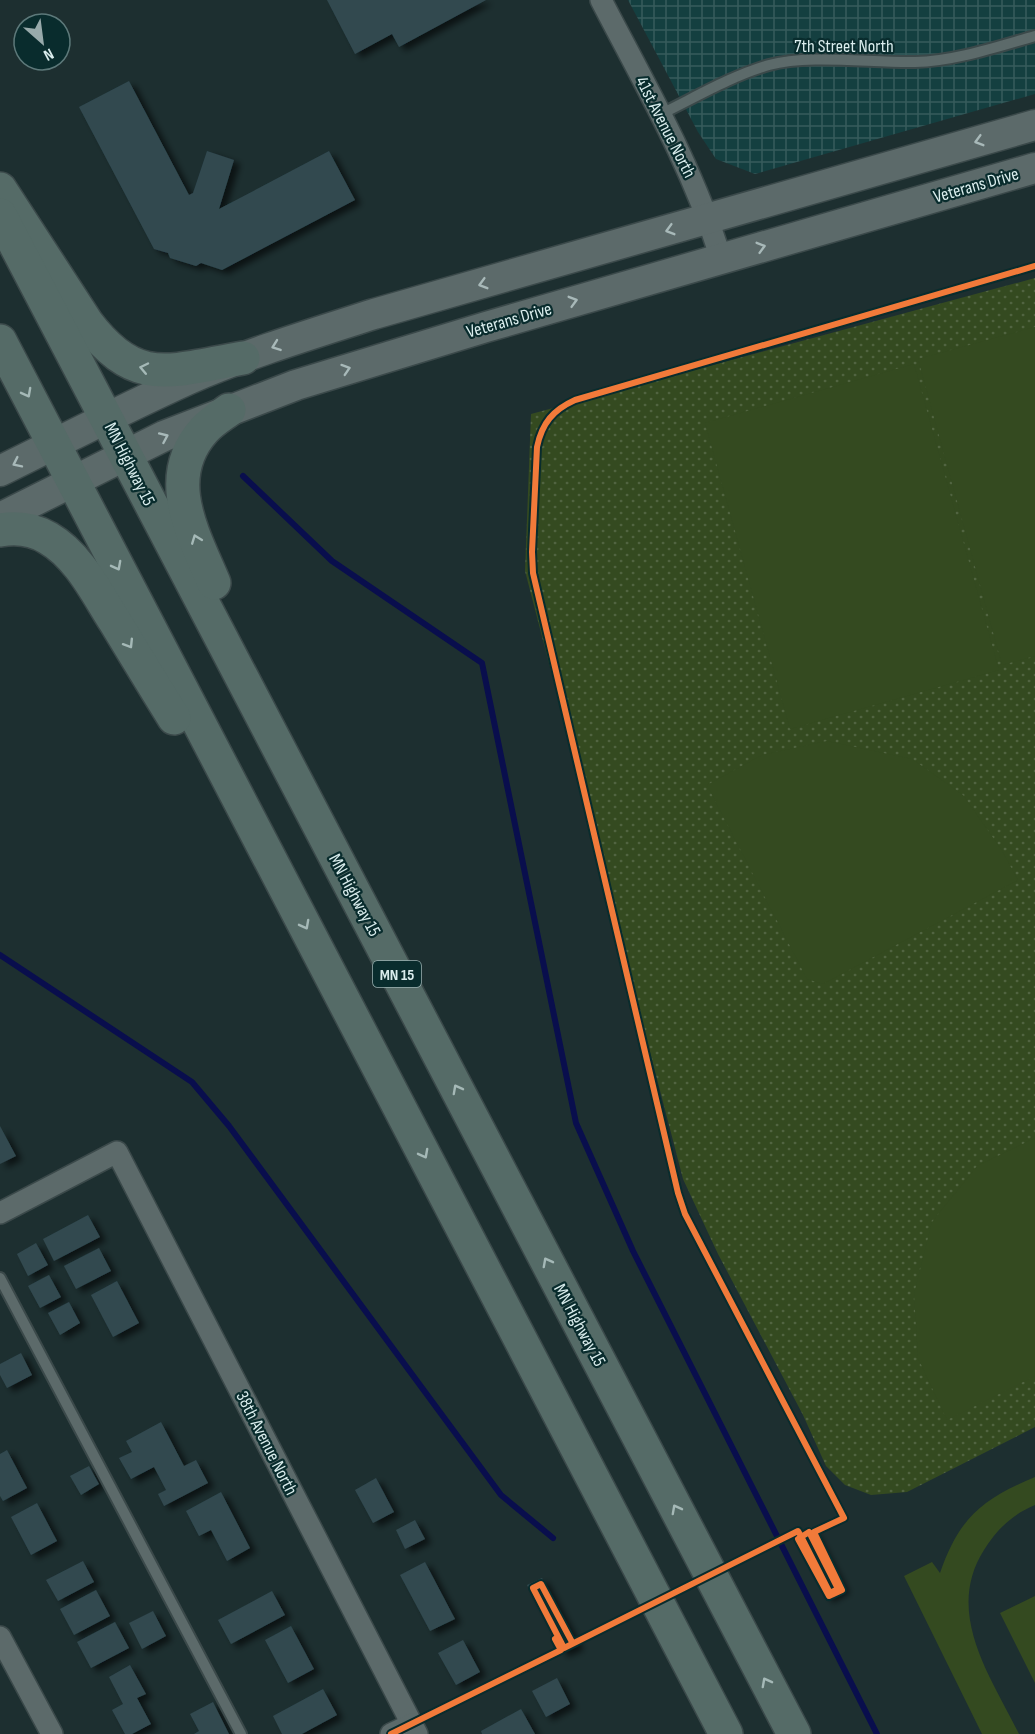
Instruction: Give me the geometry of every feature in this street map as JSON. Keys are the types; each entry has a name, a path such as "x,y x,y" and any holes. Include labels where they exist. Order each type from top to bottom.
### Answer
{"highway":[{"path":"0,189 87,323 101,342 113,353 136,367 162,370 243,358"},
{"name":"MN Highway 15","path":"0,215 794,1734"},
{"path":"0,341 726,1734"},
{"path":"229,410 198,437 186,460 182,482 184,505 204,560 308,805"},
{"path":"0,530 24,529 49,538 84,573 172,715 284,885"}],"main road":[{"path":"0,471 106,417 191,379 243,358 374,314 1035,125"},
{"name":"Veterans Drive","path":"0,518 125,454 229,410 296,385 403,351 1035,168"}],"street":[{"name":"41st Avenue North","path":"601,0 684,160 709,220 721,259"},
{"name":"38th Avenue North","path":"0,1213 117,1152 415,1729"},
{"path":"0,1637 52,1734"},
{"path":"391,1734 415,1729"}],"lane":[{"name":"7th Street North","path":"661,114 737,77 770,65 804,60 926,61 968,54 1035,36"},
{"path":"0,1278 241,1734"}],"shaded area":[{"path":"628,0 1035,0 1035,94 755,174 716,159 698,132"}],"green space":[{"path":"1035,278 1035,1427 907,1492 871,1495 845,1485 826,1466 803,1415 718,1254 683,1179 525,571 531,414"},
{"path":"1035,327 1035,656 1002,665 918,359"},
{"path":"914,364 999,670 790,729 705,423"},
{"path":"827,741 912,759 963,795 1001,849 1018,880 823,984 807,979 707,785 762,755"},
{"path":"1035,1138 1035,1376 947,1420 918,1358 914,1294 932,1222 977,1166"},
{"path":"1035,1477 1035,1505 1019,1513 1000,1529 984,1550 973,1574 969,1597 970,1621 976,1644 1019,1734 982,1734 904,1576 932,1562 940,1573 947,1554 964,1524 1000,1494"},
{"path":"1035,1596 1035,1683 1000,1613"}],"building":[{"path":"327,0 486,0 399,47 392,34 355,54"},
{"path":"129,81 189,195 193,193 207,151 234,160 219,209 329,151 355,200 222,270 201,263 196,266 170,258 168,253 154,249 79,107"},
{"path":"0,1126 16,1156 0,1164"},
{"path":"88,1215 100,1237 54,1261 43,1239"},
{"path":"36,1243 48,1265 28,1276 17,1254"},
{"path":"99,1248 111,1271 76,1289 64,1266"},
{"path":"49,1275 61,1297 40,1308 28,1286"},
{"path":"117,1281 139,1323 113,1337 91,1295"},
{"path":"69,1302 80,1323 60,1335 48,1313"},
{"path":"21,1353 32,1375 7,1388 0,1375 0,1364"},
{"path":"161,1422 184,1466 196,1460 208,1483 164,1506 158,1494 166,1490 154,1467 131,1479 119,1458 132,1452 126,1441"},
{"path":"7,1450 27,1488 3,1501 0,1496 0,1454"},
{"path":"89,1466 99,1484 81,1495 70,1476"},
{"path":"376,1478 394,1512 373,1523 355,1490"},
{"path":"221,1492 250,1548 227,1561 211,1530 199,1536 186,1511"},
{"path":"37,1503 57,1541 31,1555 11,1517"},
{"path":"415,1520 425,1539 405,1549 396,1530"},
{"path":"811,1527 844,1589 827,1599 793,1536"},
{"path":"83,1561 94,1582 58,1601 46,1580"},
{"path":"425,1562 455,1619 430,1631 400,1575"},
{"path":"542,1578 578,1646 562,1653 527,1585"},
{"path":"96,1590 110,1616 74,1635 60,1609"},
{"path":"272,1591 285,1615 231,1644 218,1620"},
{"path":"153,1611 166,1636 142,1649 129,1623"},
{"path":"115,1622 129,1648 91,1668 77,1642"},
{"path":"291,1626 314,1669 288,1683 265,1640"},
{"path":"463,1640 480,1672 456,1685 438,1653"},
{"path":"130,1665 146,1694 137,1698 151,1724 132,1734 125,1734 112,1710 123,1704 109,1677"},
{"path":"557,1678 570,1704 546,1717 532,1691"},
{"path":"323,1689 337,1715 302,1734 282,1734 273,1716"},
{"path":"213,1702 229,1734 194,1734 199,1731 190,1714"},
{"path":"521,1709 535,1734 482,1734 481,1731"}],"waterway":[{"path":"243,476 332,561 482,663 576,1123 633,1251 877,1734"},
{"path":"0,955 192,1082 229,1126 501,1495 553,1538"}],"cycle path":[{"path":"572,1642 541,1584 533,1588 564,1648 798,1531 802,1538 830,1593 838,1589 809,1532 798,1539 829,1596 842,1590 814,1532 844,1518 685,1214 678,1193 533,573 532,552 539,438 550,418 560,408 575,400 1035,266"},
{"path":"391,1734 561,1650 555,1639"}]}
